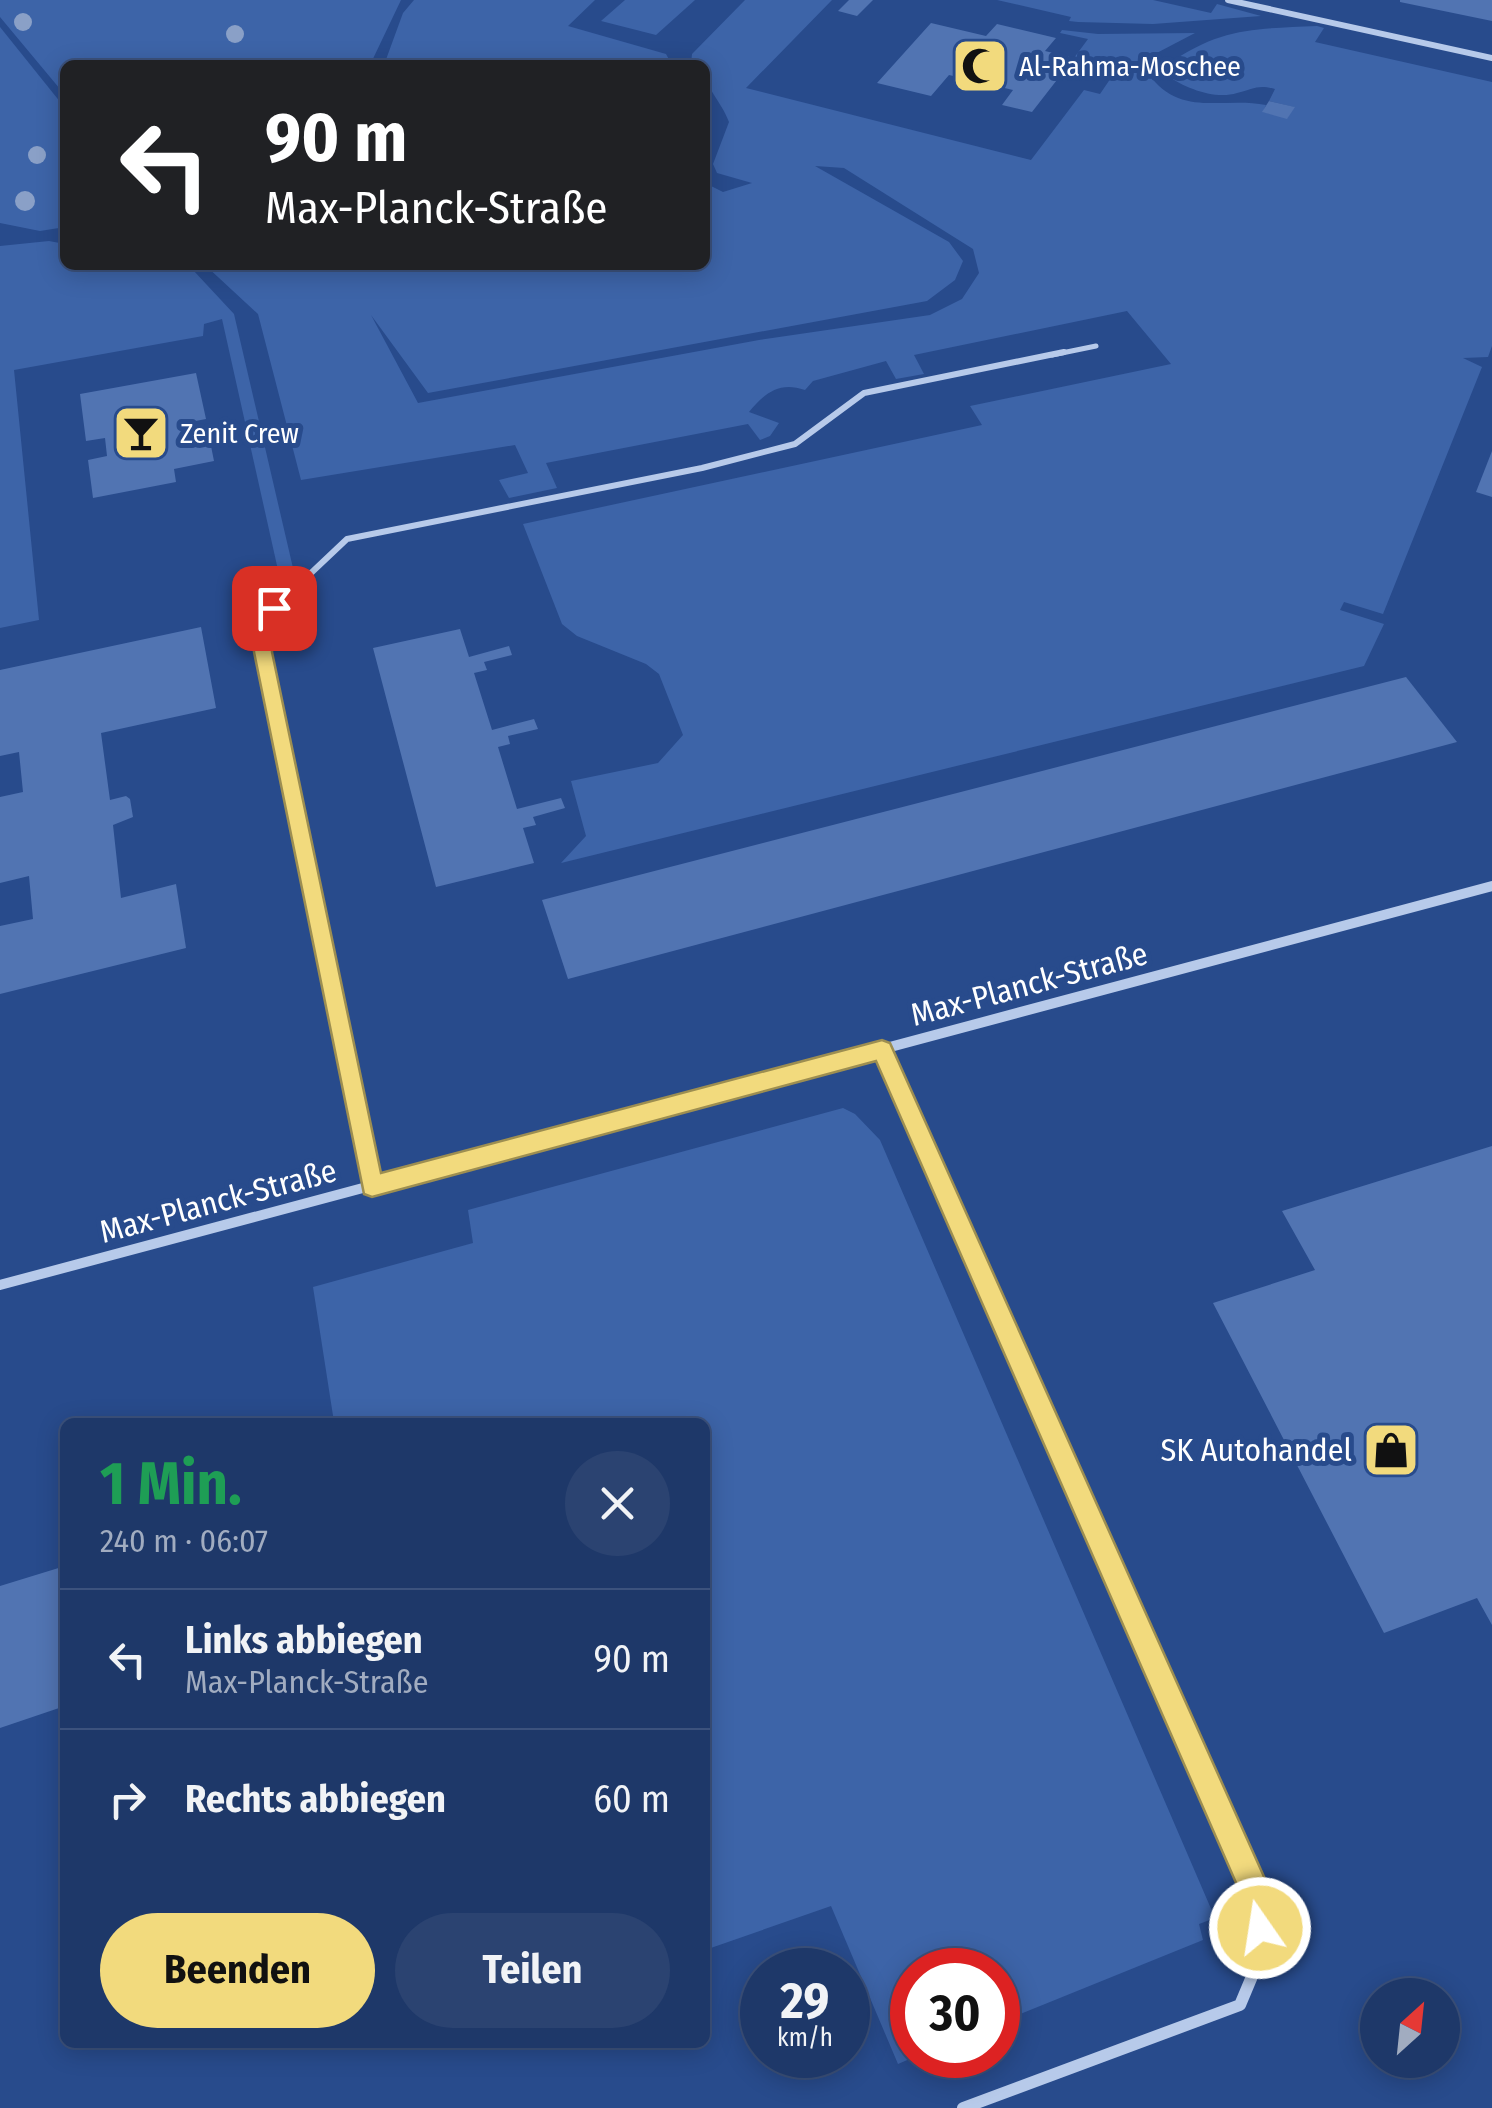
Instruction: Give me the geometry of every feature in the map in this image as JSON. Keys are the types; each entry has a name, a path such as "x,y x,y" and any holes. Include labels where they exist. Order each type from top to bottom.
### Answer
{"street":[{"path":"1228,0 1492,58"},
{"path":"274,608 264,627 263,652 372,1186"},
{"name":"Max-Planck-Straße","path":"0,1285 1492,886"},
{"path":"882,1050 1260,1901 1261,1955 1240,2004 964,2108"}],"lane":[{"path":"274,608 347,539 720,464 795,444 864,392 1096,346"}],"shaded area":[{"path":"0,0 401,0 372,60 60,60 60,89 0,17"},
{"path":"414,0 595,0 568,26 666,54 669,60 386,60 403,13"},
{"path":"625,0 695,0 656,35 601,21"},
{"path":"745,0 832,0 746,88 1031,160 1084,90 1100,94 1117,69 1074,58 1088,39 1060,33 1062,30 1098,34 1195,33 1151,56 1148,73 1160,87 1188,101 1266,105 1263,112 1287,118 1294,107 1269,101 1275,89 1260,87 1228,95 1210,94 1168,76 1167,65 1204,43 1239,32 1317,26 1324,28 1315,42 1492,82 1492,346 1488,357 1463,358 1482,367 1383,614 1344,602 1340,610 1384,624 1364,666 561,863 586,836 571,781 658,763 683,735 659,674 646,664 577,636 562,624 523,524 982,425 970,406 1171,364 1127,311 914,355 924,374 896,379 886,361 813,381 805,390 780,388 767,394 749,412 779,423 770,436 760,440 748,424 546,463 557,488 509,498 499,480 528,473 515,445 301,480 258,314 210,270 710,270 710,186 723,192 752,183 717,173 713,164 729,122 710,88 710,60 691,60 692,54","holes":["815,166 844,168 973,249 979,273 962,299 930,315 759,340 418,403 371,315 428,393 927,301 955,280 963,261 949,242"]},
{"path":"997,0 1153,0 1211,13 1217,4 1261,16 1153,24 1078,22"},
{"path":"0,27 60,102 60,228 40,231 0,223"},
{"path":"60,243 60,270 193,270 234,314 293,568 278,570 222,319 204,324 203,336 14,370 39,620 0,628 0,246"},
{"path":"843,1108 855,1114 880,1140 1215,1918 1199,1924 1203,1940 1020,2014 1020,1948 890,1948 890,2045 870,1998 870,1948 849,1948 831,1906 710,1948 710,1418 333,1418 313,1287 473,1243 468,1210"}],"building":[{"path":"849,0 873,0 857,16 838,11"},
{"path":"1492,0 1492,21 1400,2"},
{"name":"Al-Rahma-Moschee","path":"931,23 986,36 997,24 1056,38 1045,51 1074,58 1032,112 1002,105 1013,90 949,75 931,96 877,83"},
{"path":"1269,101 1295,107 1287,119 1262,112"},
{"name":"Zenit Crew","path":"196,373 206,419 185,423 187,431 197,429 199,438 209,436 214,461 174,469 176,482 93,498 88,460 107,456 105,438 86,441 80,394"},
{"path":"1492,451 1492,497 1476,492"},
{"path":"201,627 216,708 101,733 110,800 126,796 133,817 113,825 121,898 176,884 186,948 0,994 0,926 33,919 29,876 0,883 0,797 23,792 19,752 0,756 0,670"},
{"path":"460,629 469,657 509,646 512,655 484,662 487,670 474,673 492,730 534,719 538,729 508,736 510,744 498,747 517,809 561,798 565,808 533,817 536,825 523,828 534,863 436,887 373,648"},
{"path":"1406,677 1457,742 568,979 542,900"},
{"name":"SK Autohandel","path":"1492,1146 1492,1625 1477,1598 1384,1633 1213,1303 1315,1270 1282,1211"},
{"path":"60,1568 60,1708 0,1728 0,1586"}],"place":[{"name":"Al-Rahma-Moschee","path":"980,66"},
{"name":"Zenit Crew","path":"141,433"},
{"name":"SK Autohandel","path":"1391,1450"}],"route":[{"path":"274,608 264,627 263,652 372,1186 882,1050 1260,1901 1260,1928"}]}
